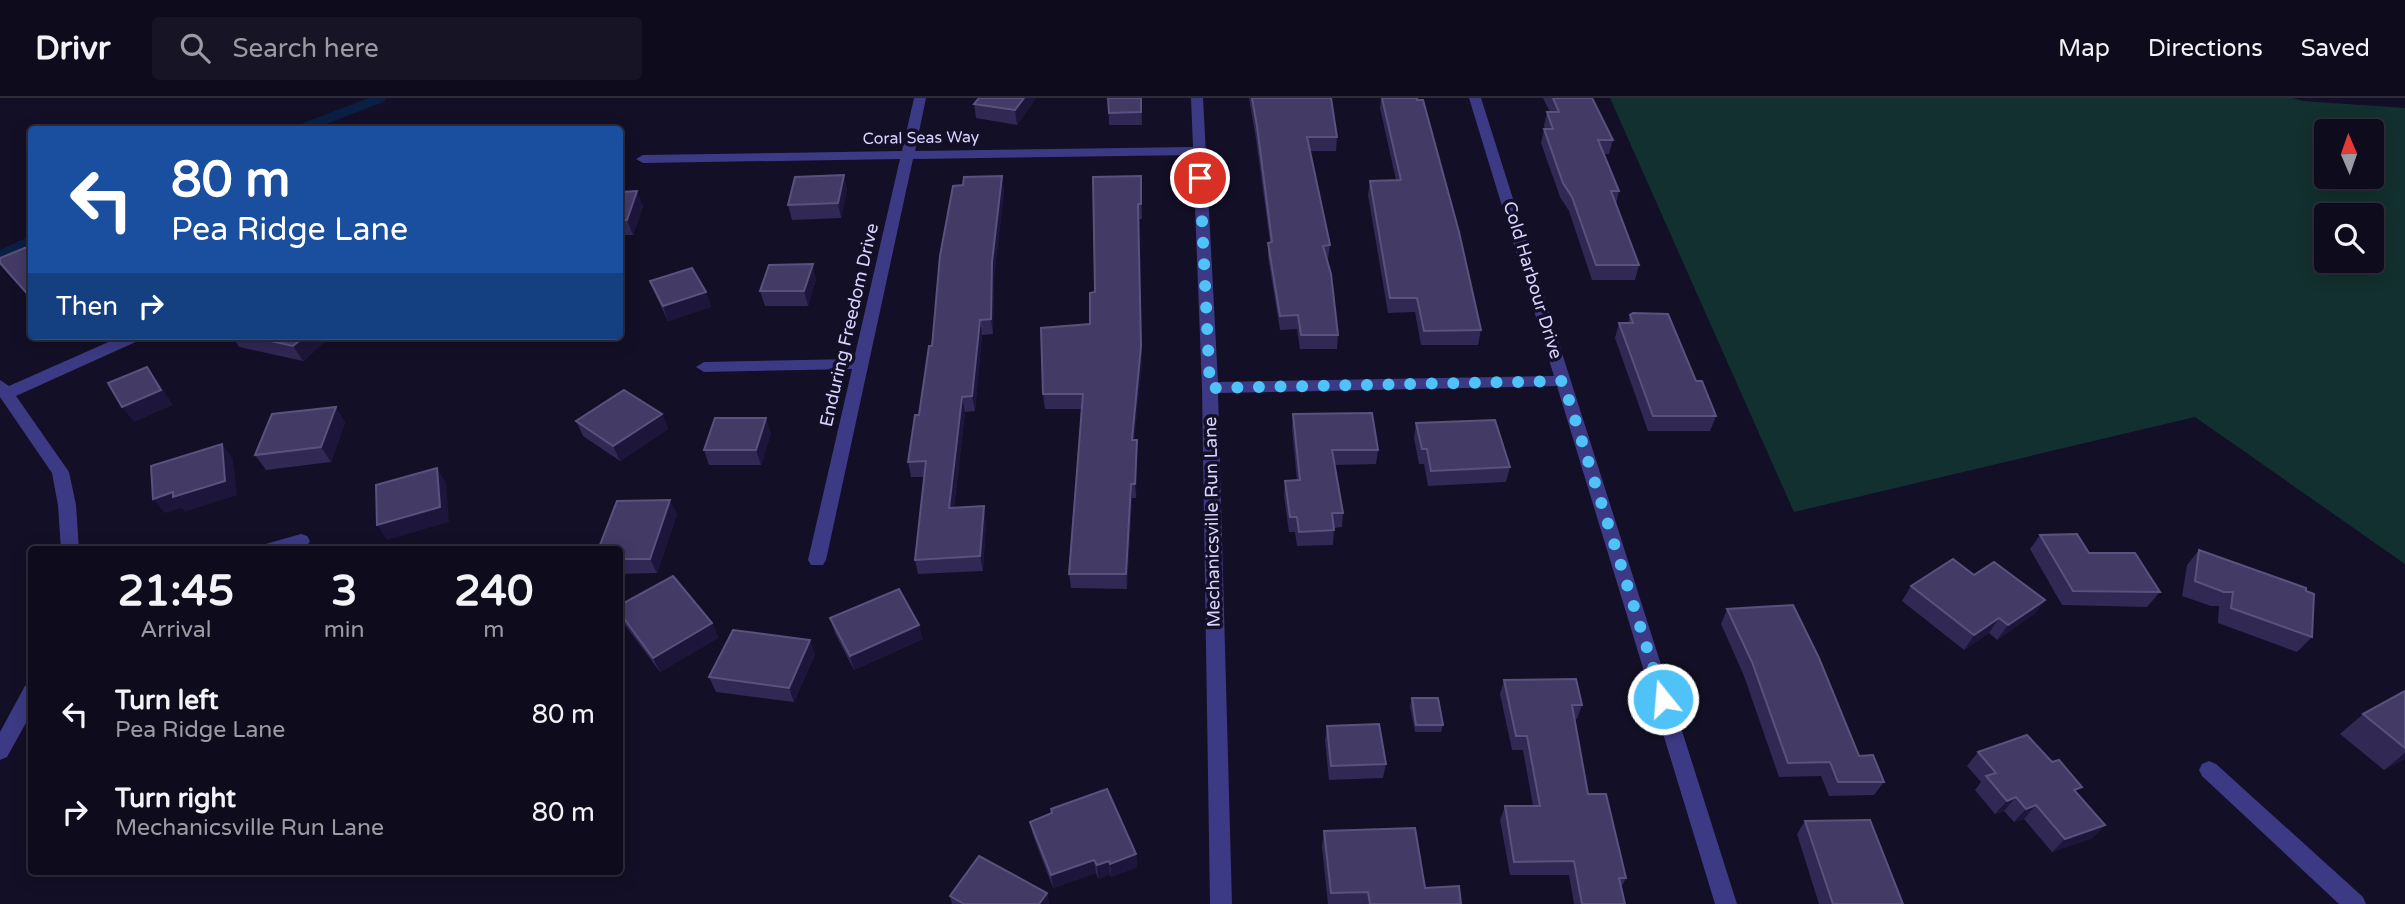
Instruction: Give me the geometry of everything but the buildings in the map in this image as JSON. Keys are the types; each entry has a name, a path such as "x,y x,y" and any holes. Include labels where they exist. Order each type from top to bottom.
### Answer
{"street":[{"name":"Enduring Freedom Drive","path":"817,560 920,98"},
{"name":"Mechanicsville Run Lane","path":"1196,98 1210,388 1221,904"},
{"name":"Cold Harbour Drive","path":"1475,98 1726,904"},
{"name":"Coral Seas Way","path":"643,159 1199,151"},
{"path":"70,546 67,505 60,472 3,389 125,340"},
{"path":"704,368 860,364"},
{"path":"1210,388 1563,381"},
{"path":"283,546 301,541"},
{"path":"0,751 28,699"},
{"path":"2209,771 2355,904"}],"green space":[{"path":"1610,98 2293,98 2405,108 2405,564 2195,417 1794,512"}],"waterway":[{"path":"308,126 381,98"},
{"path":"0,255 28,242"}],"route":[{"path":"1200,178 1210,388 1563,381 1663,699"}]}
